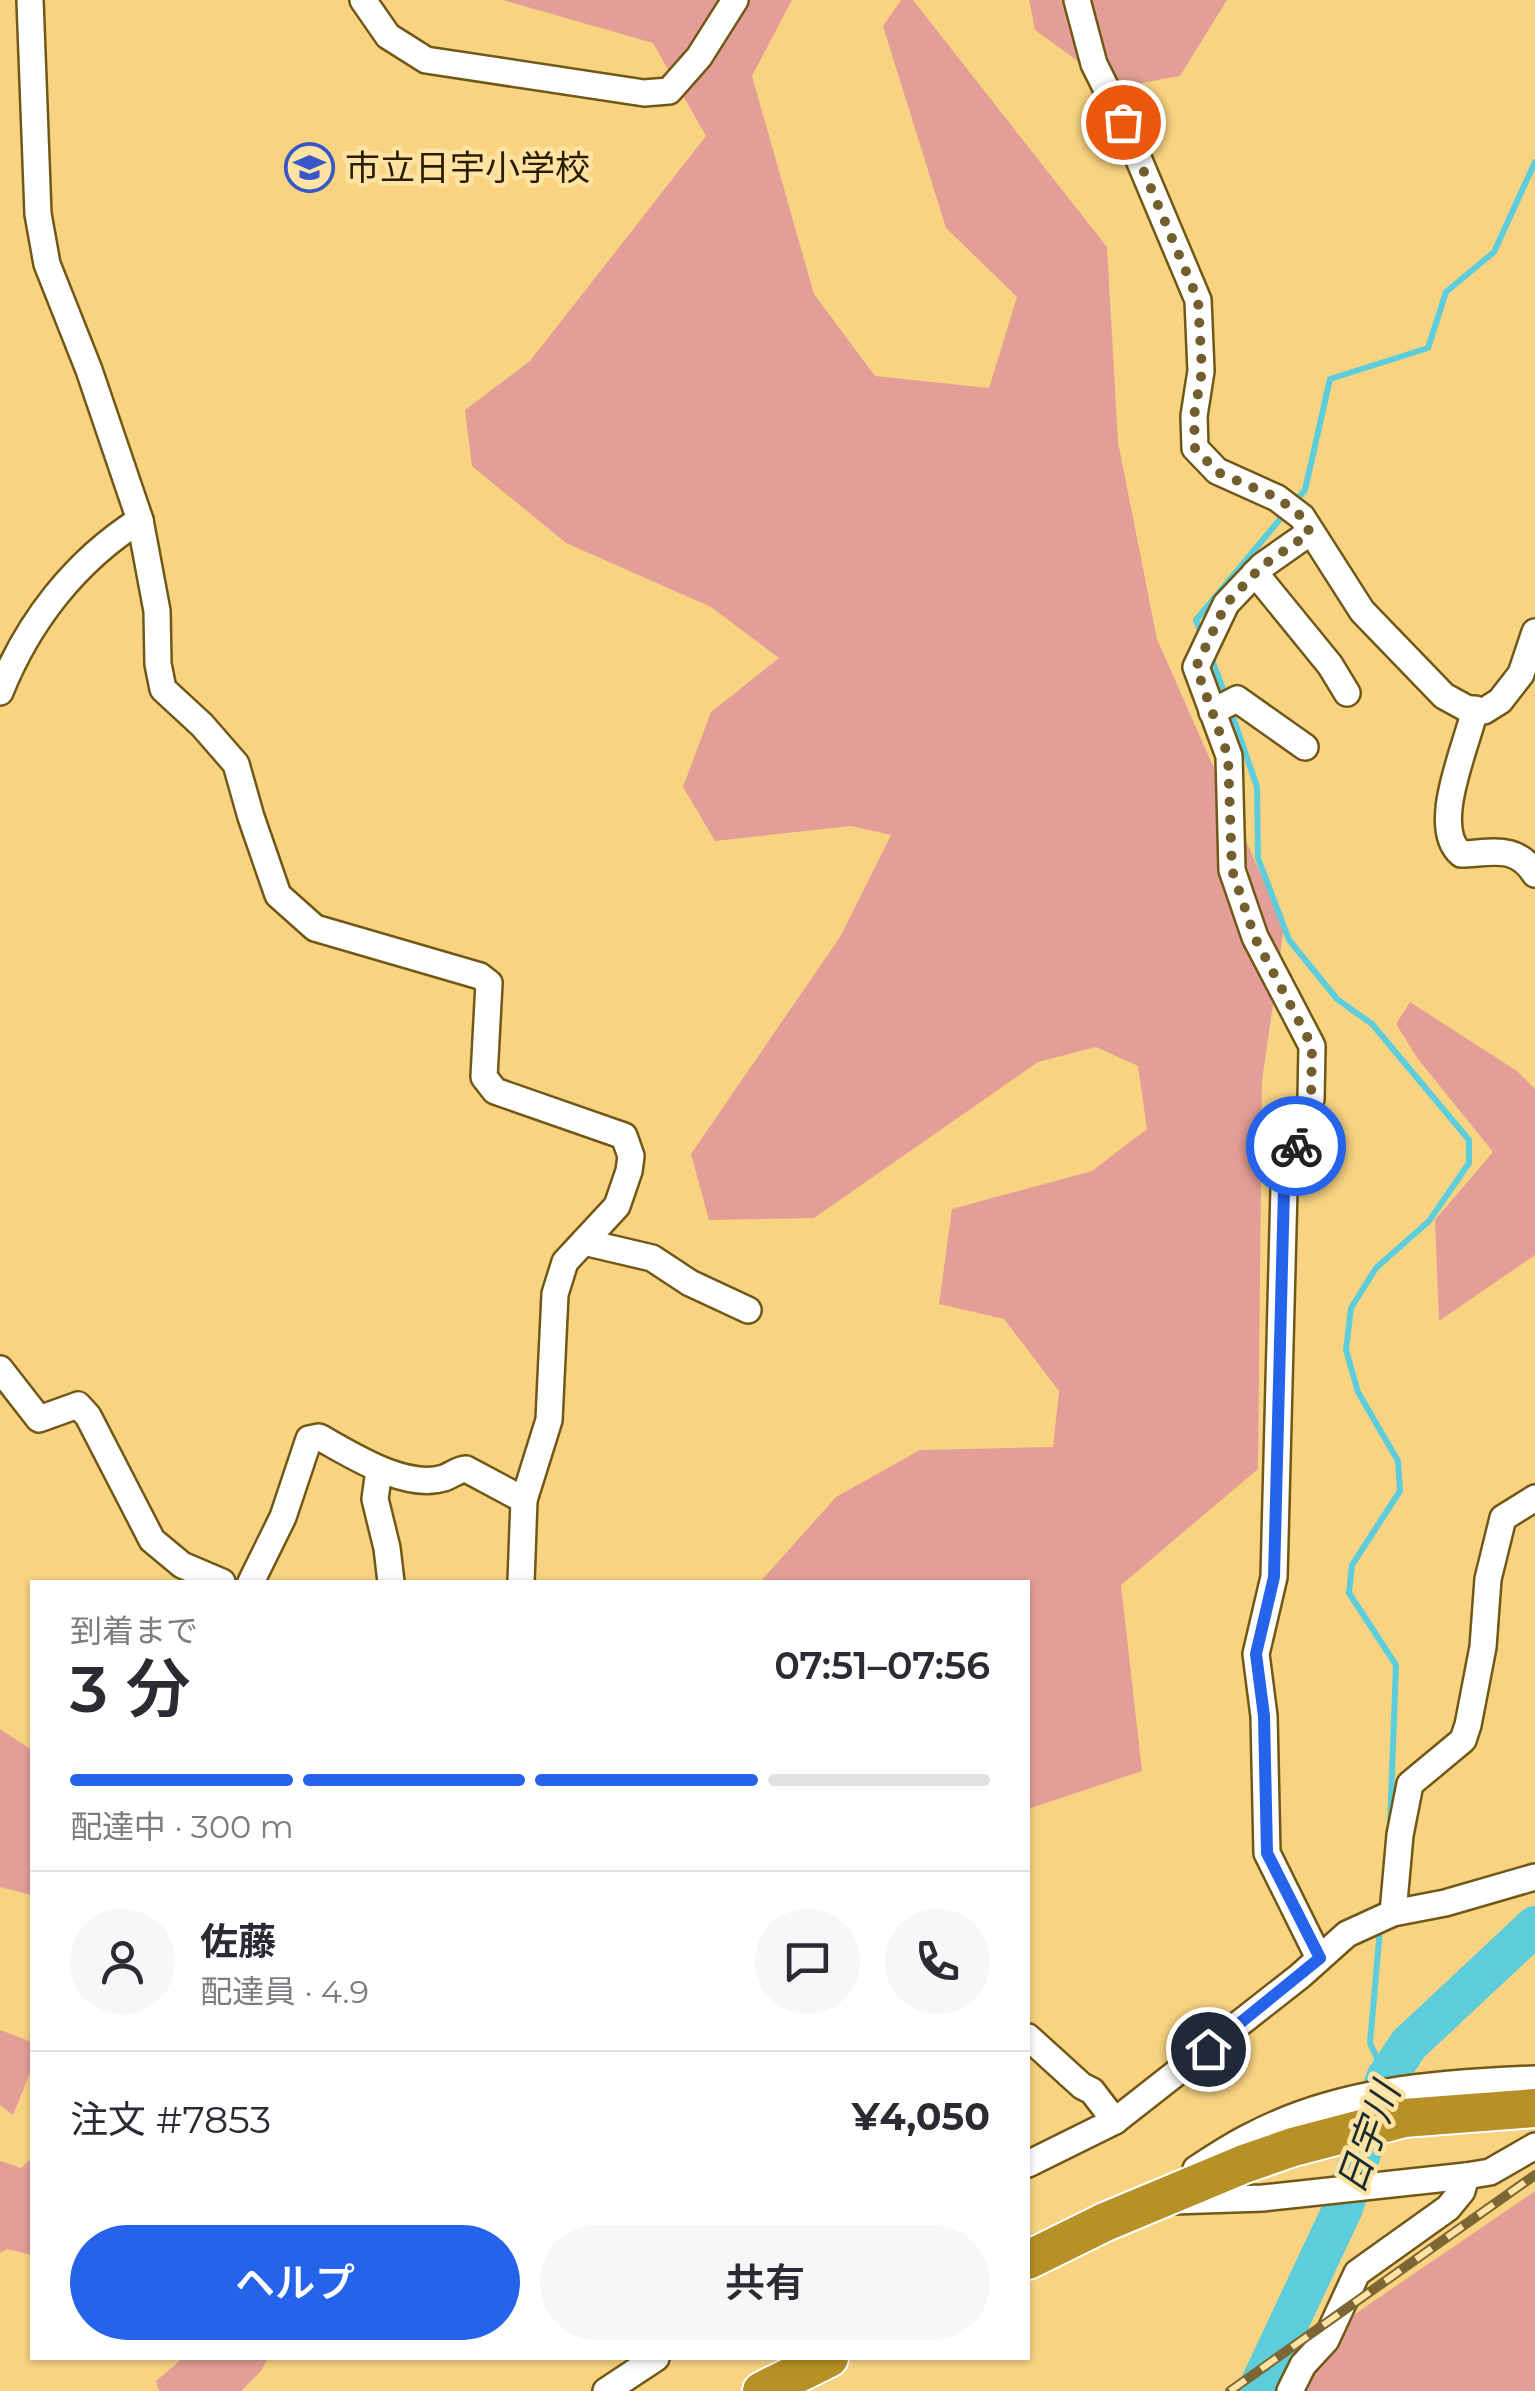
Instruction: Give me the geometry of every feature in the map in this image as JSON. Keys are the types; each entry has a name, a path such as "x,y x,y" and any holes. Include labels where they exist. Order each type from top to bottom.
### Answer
{"highway":[{"path":"1030,2259 1105,2222 1293,2146 1404,2118 1535,2108"},
{"path":"762,2391 825,2360"}],"street":[{"path":"30,0 38,214 47,264 89,370 140,520 157,611 158,664 163,688 236,764 278,895 315,928 480,976 489,983 484,1077 494,1091 624,1136 630,1156 629,1171 617,1206 566,1262 555,1294 549,1420 524,1500 521,1580"},
{"path":"363,0 388,36 426,60 644,93 670,91 699,57 735,0"},
{"path":"1077,0 1094,64 1123,122 1198,300 1202,371 1194,416 1195,448 1217,472 1278,498 1306,525 1362,611 1444,696 1484,710 1500,701 1521,674 1535,632"},
{"path":"0,692 16,653 59,590 108,540 140,520"},
{"path":"1306,525 1226,604 1196,667 1221,707 1228,756 1232,870 1255,938 1312,1046 1311,1099 1284,1188 1274,1577 1256,1654 1264,1716 1267,1853 1320,1958"},
{"path":"1255,573 1330,665 1347,693"},
{"path":"1221,707 1305,747"},
{"path":"1475,709 1450,800 1447,828 1452,846 1461,854 1511,853 1526,859 1535,874"},
{"path":"584,1242 652,1258 690,1283 748,1310"},
{"path":"0,1369 39,1419 78,1405 88,1416 152,1540 182,1565 217,1580"},
{"path":"253,1580 283,1518 309,1439 319,1437 379,1470 419,1480 444,1478 466,1469 524,1500"},
{"path":"379,1470 375,1499 388,1548 391,1580"},
{"path":"1384,1916 1410,1784 1462,1740 1468,1726 1483,1646 1488,1579 1503,1518 1535,1498"},
{"path":"1030,2163 1115,2120 1347,1934 1384,1916 1535,1877"},
{"path":"1030,2039 1092,2091 1115,2120"},
{"path":"1105,2222 1250,2136 1318,2108 1432,2084 1535,2079"},
{"path":"1154,2202 1264,2198 1466,2176 1490,2172 1535,2146"},
{"path":"1290,2391 1303,2365 1326,2340 1357,2273 1448,2208 1462,2192 1466,2176"},
{"path":"620,2379 653,2360"}],"shaded area":[{"path":"503,0 792,0 752,76 814,294 875,376 989,388 1017,297 946,228 883,26 901,0 913,0 1107,247 1118,442 1157,639 1284,927 1262,1081 1258,1469 1121,1585 1142,1771 1030,1808 1030,1580 762,1580 836,1497 920,1450 1053,1447 1059,1391 1004,1319 939,1304 952,1209 1092,1171 1147,1129 1138,1066 1096,1047 1038,1062 814,1218 709,1220 691,1154 840,937 891,835 851,826 715,841 683,787 711,712 779,658 711,607 566,543 472,466 465,410 530,361 706,136 653,43"},
{"path":"1029,0 1227,0 1180,76 1115,88 1035,30"},
{"path":"1410,1002 1517,1071 1535,1089 1535,1255 1439,1321 1435,1220 1493,1152 1418,1059 1396,1024"},
{"path":"0,1729 30,1749 30,1894 0,1887"},
{"path":"0,2030 30,2041 30,2073 13,2115 0,2105"},
{"path":"30,2160 30,2255 7,2249 0,2253 0,2161 21,2168"},
{"path":"1535,2191 1535,2391 1306,2391 1312,2374 1355,2314"},
{"path":"181,2360 267,2360 241,2391 159,2391 156,2381"}],"waterway":[{"path":"1294,503 1305,490 1330,379 1428,348 1446,292 1494,252 1535,162"},
{"path":"1202,636 1196,620 1286,512"},
{"path":"1211,657 1226,697"},
{"path":"1230,708 1257,787 1258,858 1289,940 1337,999 1372,1024 1469,1140 1469,1163 1429,1221 1376,1268 1351,1308 1346,1350 1358,1392 1398,1461 1400,1491 1352,1565 1349,1593 1396,1665 1390,1827"},
{"name":"日宇川","path":"1257,2391 1343,2208 1386,2078 1409,2044 1535,1926"},
{"path":"1380,1929 1370,2043 1386,2078"}],"railway":[{"path":"1230,2391 1535,2175"}],"way so far":[{"path":"1123,122 1198,300 1202,371 1194,416 1195,448 1217,472 1278,498 1302,517 1310,533 1262,566 1226,604 1196,667 1228,756 1232,870 1255,938 1312,1046 1311,1099 1296,1146"}],"place":[{"name":"市立日宇小学校","path":"310,167"}],"route":[{"path":"1208,2049 1320,1958 1267,1853 1264,1716 1256,1654 1274,1577 1284,1188 1296,1146"}]}
